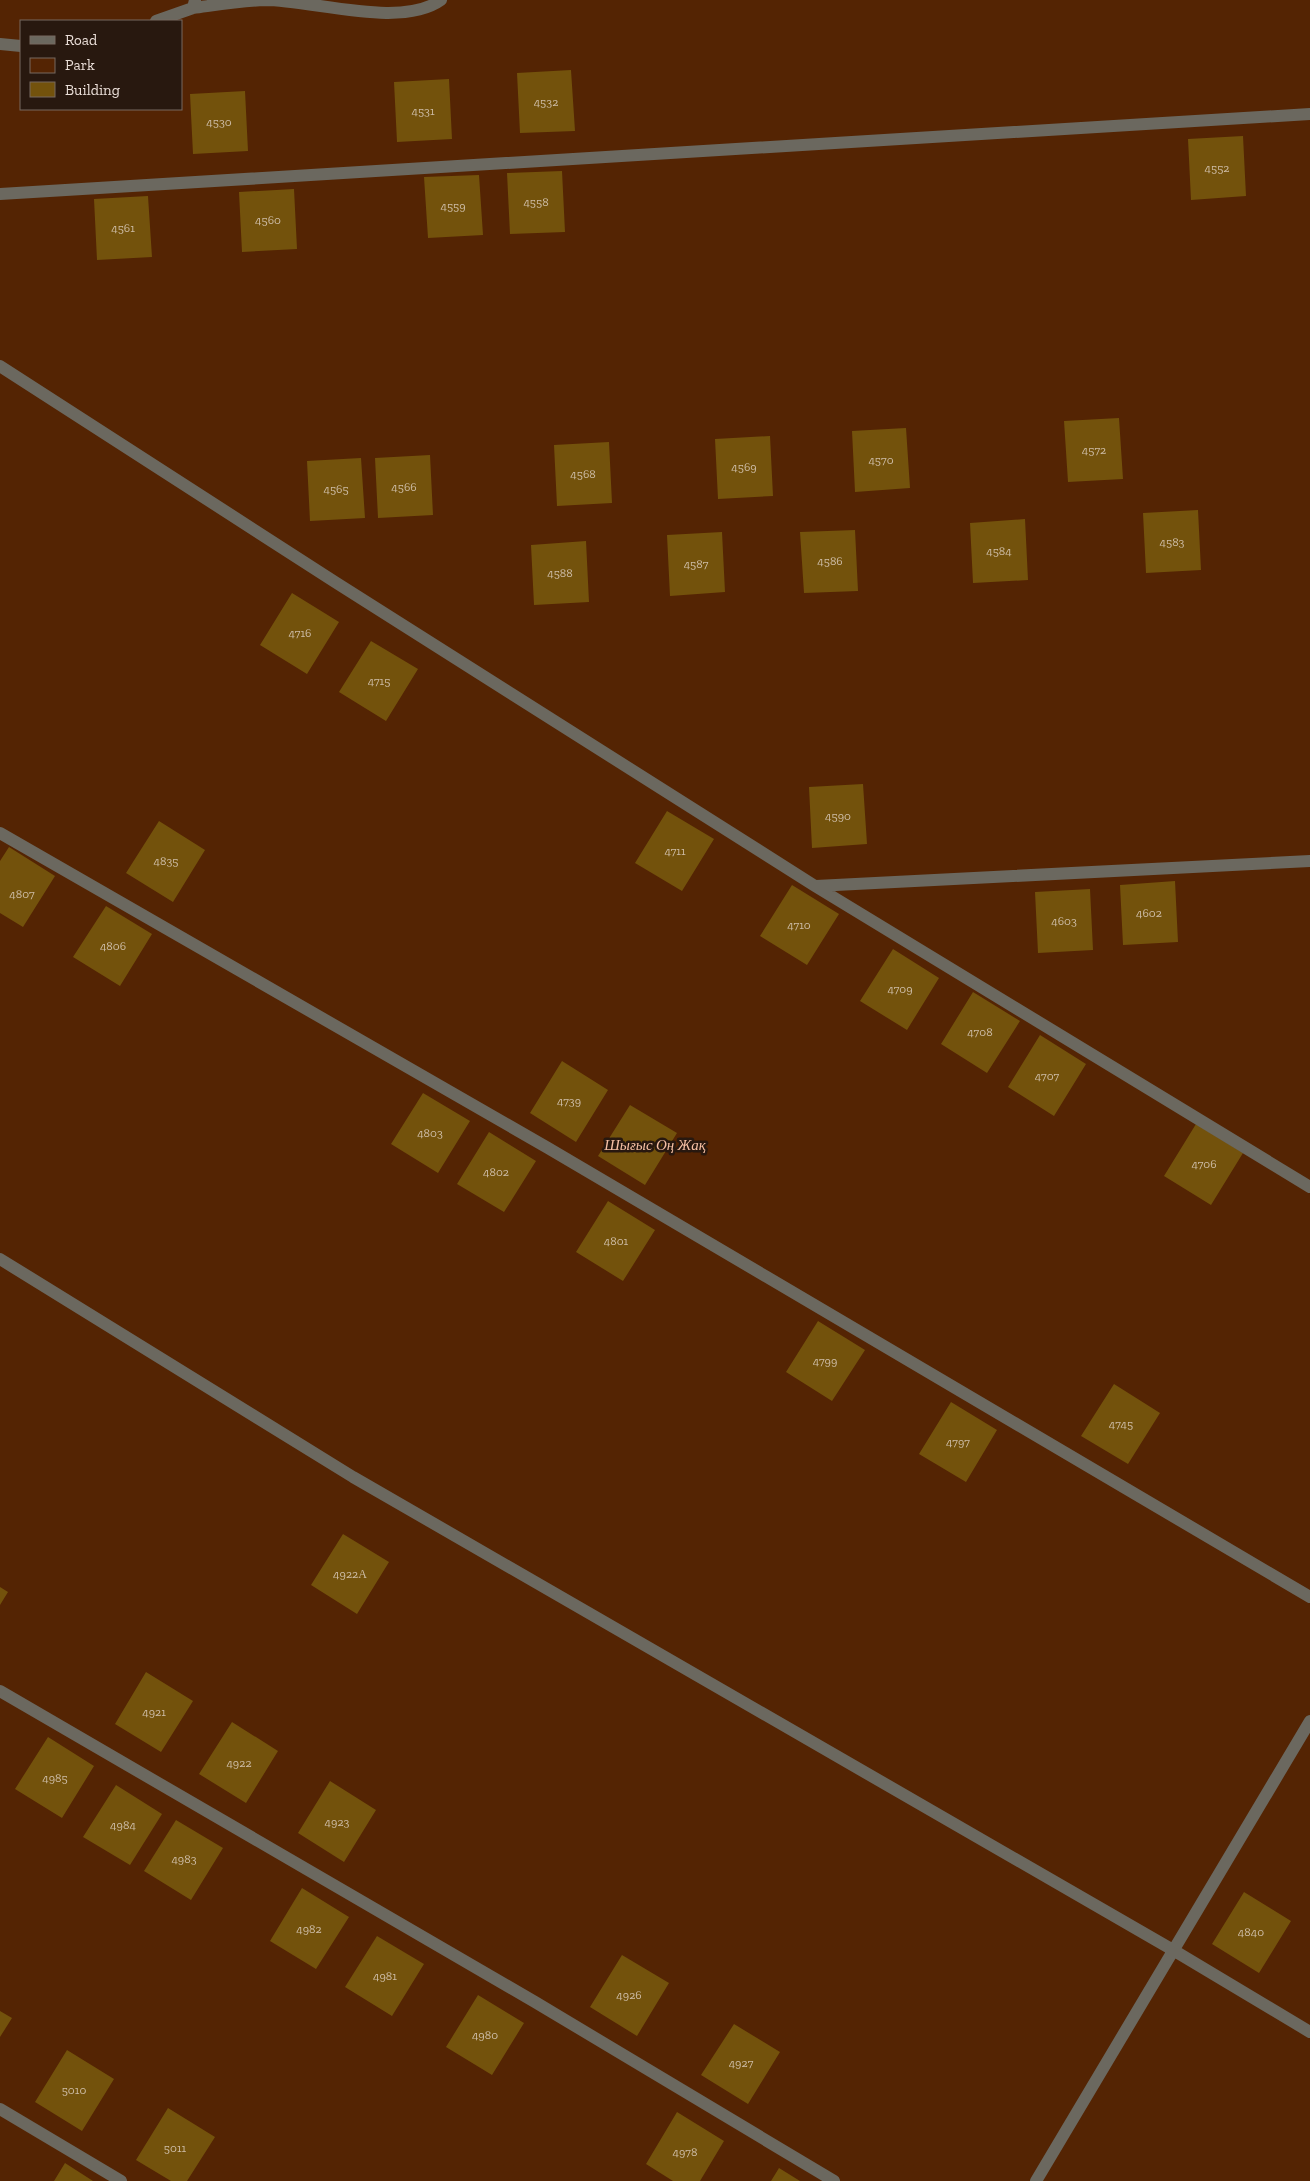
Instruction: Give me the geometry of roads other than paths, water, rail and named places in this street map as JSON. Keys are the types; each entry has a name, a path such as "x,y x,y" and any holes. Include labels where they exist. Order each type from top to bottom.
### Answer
{"lane":[{"path":"158,20 194,4 266,0 396,13 436,4 442,0"},
{"path":"0,44 20,46"},
{"path":"0,194 1310,114"},
{"path":"0,366 326,576 815,886 1310,1187"},
{"path":"0,833 548,1148 1310,1597"},
{"path":"815,886 1310,861"},
{"path":"0,1258 353,1477 1173,1950 1310,2032"},
{"path":"0,1691 535,2002 834,2181"},
{"path":"1036,2181 1310,1722"},
{"path":"0,2109 121,2181"}],"park label":[{"name":"Шығыс Оң Жақ","path":"655,1145"}]}
